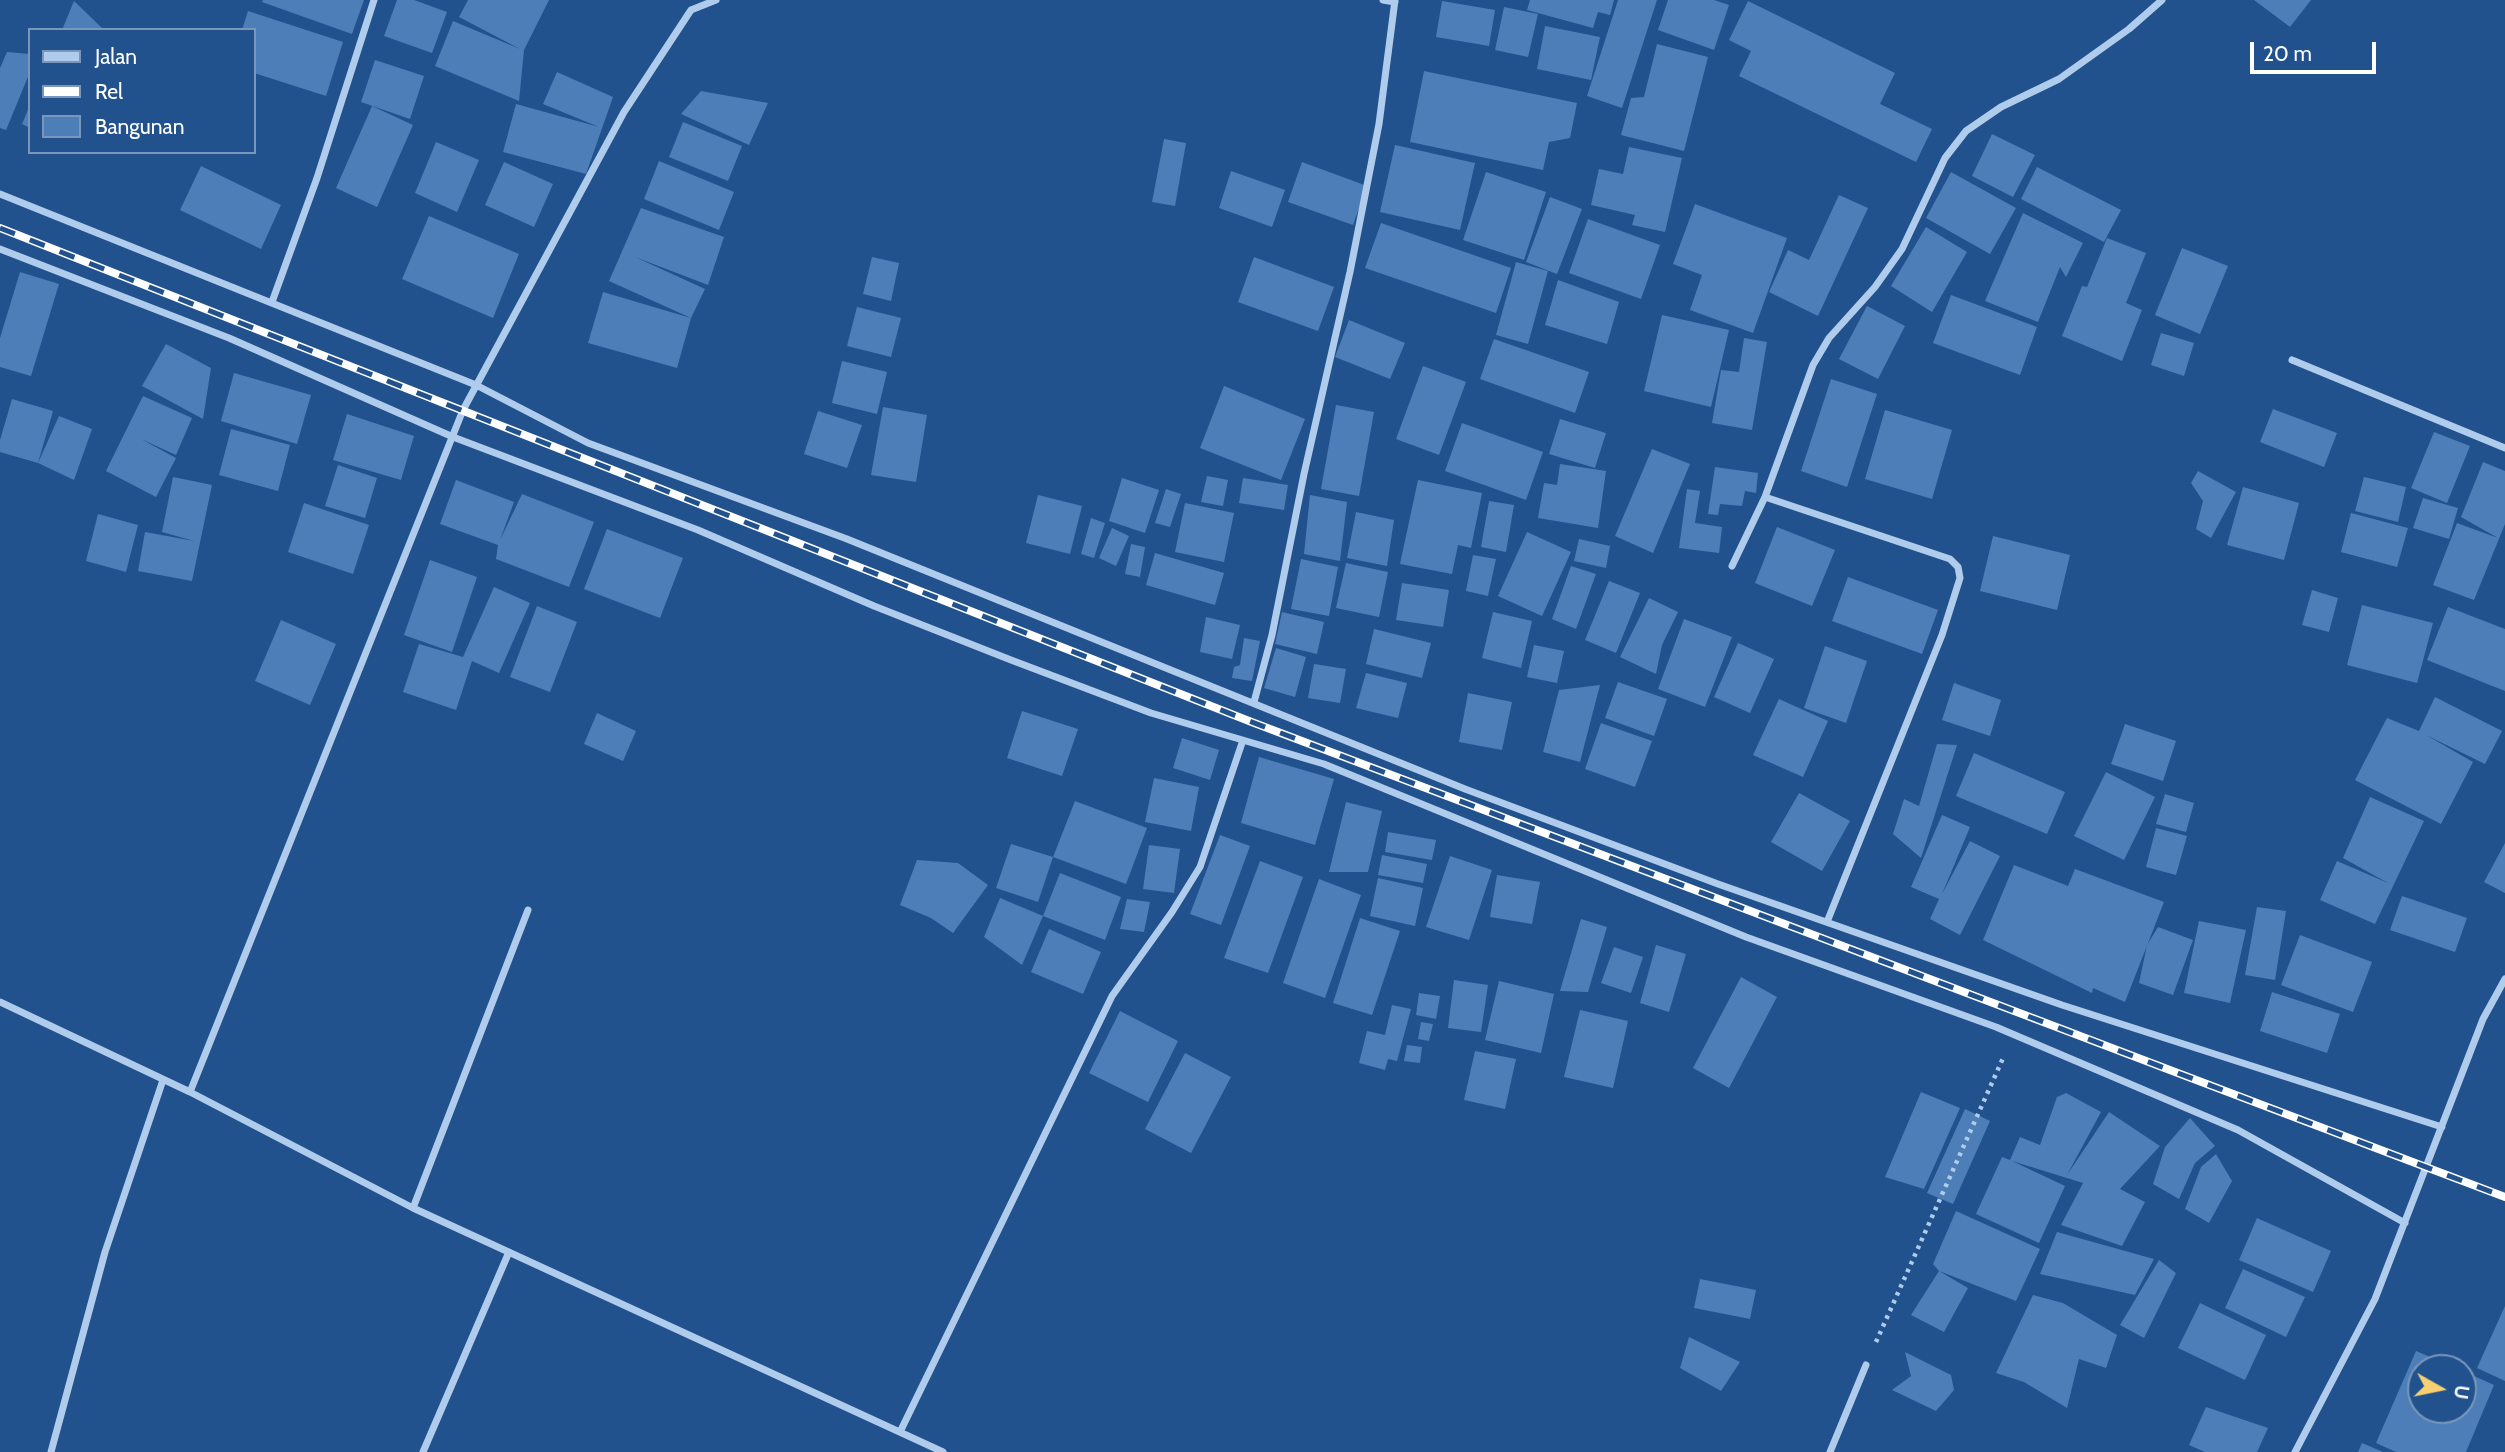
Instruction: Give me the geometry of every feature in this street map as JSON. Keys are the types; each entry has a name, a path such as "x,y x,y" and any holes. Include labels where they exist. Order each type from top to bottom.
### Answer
{"street":[{"path":"272,302 321,166 374,0"},
{"path":"190,1092 476,385 624,112 691,10 716,0"},
{"path":"1254,702 1272,635 1379,124 1395,1 1383,0"},
{"path":"1731,566 1765,497 1813,365 1829,338 1875,287 1902,249 1945,158 1966,131 2001,107 2059,79 2129,29 2162,0"},
{"path":"0,194 476,385 588,443 847,539 1465,789 2062,1005 2442,1127"},
{"path":"0,249 229,338 453,437 698,530 874,606 1024,665 1150,713 1324,764 1746,937 2013,1035 2238,1129 2405,1223"},
{"path":"2292,360 2505,448"},
{"path":"1765,497 1950,559 1958,567 1960,578 1942,635 1827,922"},
{"path":"900,1432 1112,996 1172,912 1200,867 1243,740"},
{"path":"413,1208 528,910"},
{"path":"2295,1452 2375,1299 2483,1019 2505,979"},
{"path":"0,1002 190,1092 413,1208 943,1452"},
{"path":"51,1452 105,1252 163,1080"},
{"path":"423,1452 509,1252"},
{"path":"1830,1452 1866,1365"}],"path":[{"path":"1866,1365 2013,1035"}],"building":[{"path":"364,0 352,34 262,2"},
{"path":"397,0 414,0 447,12 432,53 384,36"},
{"path":"468,0 549,0 524,50 519,101 435,66 453,21 520,49 459,17"},
{"path":"1530,0 1614,0 1610,15 1598,12 1593,28 1527,10"},
{"path":"1618,0 1657,0 1622,108 1587,96"},
{"path":"1668,0 1714,0 1729,5 1714,50 1658,30"},
{"path":"2254,0 2311,0 2290,27"},
{"path":"74,1 102,28 63,28"},
{"path":"1442,1 1495,10 1489,46 1436,37"},
{"path":"1748,1 1895,73 1880,104 1932,129 1916,162 1739,76 1751,51 1729,40"},
{"path":"1504,7 1538,14 1528,57 1495,50"},
{"path":"248,11 343,42 326,96 256,74 256,28 243,28"},
{"path":"1545,26 1600,37 1591,80 1537,69"},
{"path":"1657,44 1708,57 1684,151 1621,135 1631,98 1644,97"},
{"path":"7,52 28,54 28,77 6,130 0,128 0,68"},
{"path":"375,60 424,76 410,119 361,102"},
{"path":"1424,71 1577,103 1570,138 1549,142 1543,170 1410,142"},
{"path":"557,72 613,97 586,174 503,152 516,104 599,127 543,104"},
{"path":"701,91 768,103 749,145 681,114"},
{"path":"372,106 413,125 377,207 336,188"},
{"path":"28,110 28,127 22,124"},
{"path":"683,122 742,146 728,181 669,157"},
{"path":"1992,134 2035,155 2013,197 1972,176"},
{"path":"1164,139 1186,143 1175,206 1152,202"},
{"path":"436,142 479,160 457,212 415,193"},
{"path":"1395,145 1475,163 1460,230 1380,212"},
{"path":"1629,147 1682,158 1665,232 1632,225 1635,215 1591,205 1599,169 1623,174"},
{"path":"659,161 734,192 719,230 644,199"},
{"path":"504,162 553,184 534,227 485,205"},
{"path":"1302,162 1367,186 1353,225 1288,202"},
{"path":"201,166 281,205 261,249 180,210"},
{"path":"2037,167 2121,210 2104,242 2021,199"},
{"path":"1231,171 1285,190 1272,227 1219,208"},
{"path":"1486,172 1546,192 1524,260 1463,240"},
{"path":"1951,172 2016,208 1990,254 1926,218"},
{"path":"1839,195 1868,208 1818,316 1769,292 1788,250 1809,260"},
{"path":"1550,197 1582,209 1557,274 1526,262"},
{"path":"1695,204 1787,238 1753,333 1690,310 1702,275 1673,264"},
{"path":"641,208 724,237 708,285 635,257 705,289 691,318 609,281"},
{"path":"2023,213 2083,243 2066,277 2060,267 2038,322 1985,301"},
{"path":"429,216 519,254 493,318 402,279"},
{"path":"1588,219 1660,245 1641,299 1569,273"},
{"path":"1381,223 1511,268 1496,313 1365,268"},
{"path":"1926,227 1967,252 1932,312 1891,286"},
{"path":"2107,238 2146,253 2126,303 2142,310 2122,361 2062,336 2082,286 2087,287"},
{"path":"2182,248 2228,266 2200,334 2155,315"},
{"path":"872,257 899,263 891,301 863,294"},
{"path":"1254,257 1334,287 1318,331 1238,302"},
{"path":"1516,262 1548,271 1528,344 1496,335"},
{"path":"20,272 59,284 31,376 0,367 0,338"},
{"path":"1558,280 1619,302 1607,344 1545,325"},
{"path":"603,292 691,318 677,368 588,343"},
{"path":"1951,295 2037,327 2020,375 1933,343"},
{"path":"1867,306 1905,326 1878,379 1839,359"},
{"path":"857,307 901,318 891,357 847,346"},
{"path":"1662,315 1729,330 1711,407 1644,391"},
{"path":"1349,320 1405,343 1390,379 1335,357"},
{"path":"2161,333 2194,343 2184,376 2151,365"},
{"path":"1744,338 1767,342 1752,430 1712,423 1721,370 1739,372"},
{"path":"1494,339 1589,372 1575,413 1480,379"},
{"path":"166,344 211,368 203,419 142,386"},
{"path":"842,361 887,372 877,414 832,403"},
{"path":"1423,366 1466,382 1439,455 1396,439"},
{"path":"234,373 311,395 297,444 221,421"},
{"path":"1831,379 1877,394 1847,487 1801,471"},
{"path":"1224,386 1305,419 1281,480 1200,448"},
{"path":"143,396 192,418 176,455 141,439 176,458 156,497 106,471"},
{"path":"12,399 53,411 38,463 0,452 0,440"},
{"path":"1336,405 1374,412 1359,496 1321,489"},
{"path":"883,407 927,415 916,482 871,475"},
{"path":"2273,409 2337,433 2324,467 2260,442"},
{"path":"1885,410 1952,430 1932,499 1865,479"},
{"path":"818,411 862,425 847,468 804,454"},
{"path":"347,414 414,436 401,480 333,460"},
{"path":"59,416 92,429 74,480 38,463"},
{"path":"1560,419 1606,433 1595,468 1549,454"},
{"path":"1462,423 1543,452 1526,500 1445,471"},
{"path":"231,429 290,445 278,491 219,475"},
{"path":"2434,432 2470,446 2447,503 2411,488"},
{"path":"1652,449 1690,464 1653,553 1615,536"},
{"path":"2483,462 2505,471 2505,524 2474,600 2433,585 2457,523 2498,538 2461,517"},
{"path":"1560,464 1606,471 1598,528 1538,518 1544,483 1557,485"},
{"path":"338,465 377,478 365,518 325,506"},
{"path":"1715,467 1758,473 1756,493 1745,491 1742,506 1720,504 1718,515 1708,514"},
{"path":"2198,471 2236,492 2211,538 2196,529 2203,501 2191,483"},
{"path":"1207,476 1228,480 1223,506 1201,502"},
{"path":"173,477 212,485 192,581 138,571 145,532 194,541 162,532"},
{"path":"2364,477 2406,487 2398,522 2355,511"},
{"path":"1122,478 1159,490 1145,533 1109,521"},
{"path":"1243,478 1288,485 1284,510 1239,503"},
{"path":"456,480 514,502 500,540 522,494 594,522 569,587 496,559 498,545 440,524"},
{"path":"1418,480 1482,493 1471,548 1458,545 1452,574 1400,564"},
{"path":"2243,487 2299,503 2284,560 2227,545"},
{"path":"1166,489 1181,494 1170,527 1155,523"},
{"path":"1687,489 1700,491 1695,523 1722,527 1719,553 1679,548"},
{"path":"1038,495 1082,506 1070,554 1026,543"},
{"path":"1310,495 1347,502 1340,561 1304,554"},
{"path":"2423,498 2458,508 2449,539 2413,528"},
{"path":"1489,501 1514,505 1506,552 1481,547"},
{"path":"304,503 369,525 353,574 288,552"},
{"path":"1185,503 1234,513 1224,562 1175,552"},
{"path":"1356,512 1394,520 1387,566 1347,558"},
{"path":"2351,513 2408,528 2397,567 2341,552"},
{"path":"98,514 138,525 126,572 86,561"},
{"path":"1091,518 1105,523 1094,558 1081,554"},
{"path":"1777,527 1835,550 1812,606 1755,583"},
{"path":"1112,528 1129,536 1116,566 1099,558"},
{"path":"607,529 683,558 660,618 584,589"},
{"path":"1527,532 1571,552 1542,616 1498,596"},
{"path":"1993,536 2070,555 2057,610 1980,591"},
{"path":"1579,539 1610,546 1606,568 1574,561"},
{"path":"1131,544 1145,547 1140,577 1125,574"},
{"path":"1155,553 1224,573 1215,605 1146,585"},
{"path":"1473,555 1496,559 1488,596 1466,591"},
{"path":"1301,559 1338,567 1329,616 1291,609"},
{"path":"430,560 477,577 452,652 404,635"},
{"path":"1346,563 1388,572 1379,617 1336,608"},
{"path":"1571,566 1596,574 1576,629 1552,619"},
{"path":"1848,577 1938,610 1922,654 1832,621"},
{"path":"1609,581 1640,593 1616,653 1585,640"},
{"path":"1402,583 1449,590 1443,627 1396,620"},
{"path":"494,587 530,603 499,673 472,661 456,710 403,692 419,644 463,657"},
{"path":"2312,590 2338,598 2329,632 2302,625"},
{"path":"1649,598 1678,612 1662,645 1656,674 1620,657"},
{"path":"2362,605 2433,623 2417,683 2347,665"},
{"path":"537,606 577,622 550,692 510,677"},
{"path":"2448,607 2505,629 2505,691 2427,660"},
{"path":"1282,612 1324,622 1317,654 1275,644"},
{"path":"1493,612 1532,621 1521,668 1482,658"},
{"path":"1206,617 1240,625 1232,659 1200,652"},
{"path":"1684,619 1732,637 1705,707 1658,689"},
{"path":"281,620 336,644 310,705 255,681"},
{"path":"1374,629 1431,643 1422,678 1366,664"},
{"path":"1244,638 1260,641 1252,681 1232,678 1234,667 1240,665"},
{"path":"1738,643 1774,659 1750,713 1714,697"},
{"path":"1534,645 1564,651 1557,683 1527,677"},
{"path":"1825,646 1867,661 1846,723 1804,708"},
{"path":"1276,648 1306,657 1295,697 1264,688"},
{"path":"1314,664 1346,669 1340,703 1308,698"},
{"path":"1366,673 1407,683 1398,718 1356,708"},
{"path":"1618,682 1667,699 1654,736 1605,718"},
{"path":"1954,683 2001,700 1990,736 1942,720"},
{"path":"1600,685 1580,762 1543,752 1559,690"},
{"path":"1468,693 1512,702 1502,750 1459,742"},
{"path":"2435,697 2502,731 2485,764 2426,735 2473,762 2441,824 2355,780 2387,718 2419,731"},
{"path":"1779,699 1828,721 1803,777 1753,755"},
{"path":"1022,711 1078,729 1062,776 1007,758"},
{"path":"597,713 636,731 623,761 584,744"},
{"path":"1601,723 1652,741 1635,787 1585,769"},
{"path":"2125,724 2176,741 2163,781 2111,764"},
{"path":"1182,738 1219,750 1210,780 1173,768"},
{"path":"1937,744 1957,745 1921,858 1893,834 1904,799 1919,806"},
{"path":"1974,753 2065,792 2047,834 1956,796"},
{"path":"1259,757 1334,779 1315,845 1241,823"},
{"path":"2106,772 2155,797 2124,860 2074,836"},
{"path":"1154,778 1199,787 1191,831 1145,822"},
{"path":"1799,793 1850,821 1822,871 1771,842"},
{"path":"2165,794 2194,803 2186,832 2156,824"},
{"path":"2370,797 2424,821 2375,924 2320,900 2337,861 2388,883 2343,858"},
{"path":"1075,801 1147,828 1126,884 1053,857"},
{"path":"1346,802 1382,811 1368,872 1329,872"},
{"path":"1942,815 1970,827 1942,894 1970,841 2000,856 1960,935 1930,919 1939,899 1911,887"},
{"path":"2156,828 2187,836 2176,875 2146,867"},
{"path":"1388,832 1436,840 1432,860 1385,852"},
{"path":"1220,835 1250,846 1221,925 1190,914"},
{"path":"2505,843 2505,893 2484,882"},
{"path":"1011,844 1053,857 1038,902 996,888"},
{"path":"1149,845 1180,849 1174,893 1143,889"},
{"path":"1382,855 1427,864 1423,883 1378,875"},
{"path":"1450,856 1492,870 1469,940 1426,927"},
{"path":"917,860 958,863 988,885 953,933 931,918 900,905"},
{"path":"1260,861 1303,877 1268,973 1224,958"},
{"path":"2014,865 2068,886 2075,869 2164,902 2125,1002 2093,988 2092,993 1983,940"},
{"path":"1060,873 1121,897 1105,940 1043,916"},
{"path":"1497,875 1540,882 1532,924 1490,917"},
{"path":"1378,878 1423,888 1415,926 1370,916"},
{"path":"1319,879 1361,895 1325,998 1283,983"},
{"path":"2402,896 2467,918 2455,952 2390,930"},
{"path":"1000,898 1043,916 1022,965 984,937"},
{"path":"1127,899 1150,902 1144,932 1120,929"},
{"path":"2257,907 2286,911 2275,980 2245,975"},
{"path":"1360,918 1400,931 1372,1015 1333,1003"},
{"path":"1581,919 1607,927 1588,992 1560,991"},
{"path":"2199,921 2246,930 2230,1003 2184,993"},
{"path":"2158,927 2193,940 2173,995 2139,983 2147,945"},
{"path":"1049,929 1101,952 1083,994 1031,972"},
{"path":"2300,935 2372,962 2353,1012 2281,985"},
{"path":"1656,945 1686,954 1669,1012 1640,1003"},
{"path":"1614,947 1643,957 1631,993 1601,983"},
{"path":"1741,977 1777,997 1729,1088 1693,1068"},
{"path":"1454,980 1488,985 1481,1032 1448,1028"},
{"path":"1499,981 1554,994 1541,1053 1485,1040"},
{"path":"2272,992 2340,1014 2327,1053 2260,1031"},
{"path":"1419,993 1440,996 1436,1019 1416,1015"},
{"path":"1392,1005 1411,1009 1397,1061 1388,1059 1385,1070 1359,1063 1367,1031 1385,1035"},
{"path":"1580,1010 1628,1021 1613,1088 1564,1077"},
{"path":"1120,1011 1178,1041 1148,1102 1089,1073"},
{"path":"1421,1022 1433,1024 1429,1041 1418,1039"},
{"path":"1407,1045 1422,1047 1420,1063 1404,1061"},
{"path":"1475,1051 1516,1059 1505,1109 1464,1100"},
{"path":"1185,1053 1231,1077 1191,1153 1145,1129"},
{"path":"1921,1092 1960,1108 1924,1189 1885,1177"},
{"path":"2066,1093 2101,1112 2067,1175 2109,1112 2160,1146 2120,1189 2145,1202 2122,1246 2061,1225 2083,1183 2012,1161 2065,1186 2039,1243 1976,1214 2002,1157 2010,1160 2020,1137 2040,1145 2057,1097"},
{"path":"1965,1109 1990,1121 1953,1204 1927,1193"},
{"path":"2190,1118 2215,1146 2195,1163 2179,1199 2153,1184 2165,1147"},
{"path":"2216,1154 2232,1181 2209,1223 2185,1209 2201,1167"},
{"path":"1956,1211 2040,1249 2016,1301 1939,1271 1933,1264"},
{"path":"2257,1218 2331,1251 2313,1292 2239,1260"},
{"path":"2057,1232 2154,1259 2135,1295 2040,1274"},
{"path":"2159,1260 2176,1273 2144,1338 2120,1325"},
{"path":"2243,1269 2305,1297 2286,1337 2225,1308"},
{"path":"1939,1271 1968,1288 1944,1332 1911,1315"},
{"path":"1700,1279 1756,1290 1750,1319 1694,1308"},
{"path":"2033,1295 2063,1303 2117,1335 2106,1368 2079,1359 2067,1408 2024,1382 1996,1373"},
{"path":"2200,1303 2266,1335 2245,1380 2178,1348"},
{"path":"2505,1306 2505,1381 2477,1368"},
{"path":"1689,1337 1740,1362 1721,1391 1680,1368"},
{"path":"1905,1352 1951,1375 1954,1390 1936,1411 1892,1390 1911,1376"},
{"path":"2407,1372 2407,1424 2477,1424 2477,1377 2494,1385 2466,1452 2396,1452 2376,1443"},
{"path":"2206,1407 2268,1428 2257,1452 2205,1452 2189,1445"},
{"path":"2362,1443 2383,1452 2358,1452"}],"railway":[{"path":"0,228 1249,721 2505,1197"}]}
